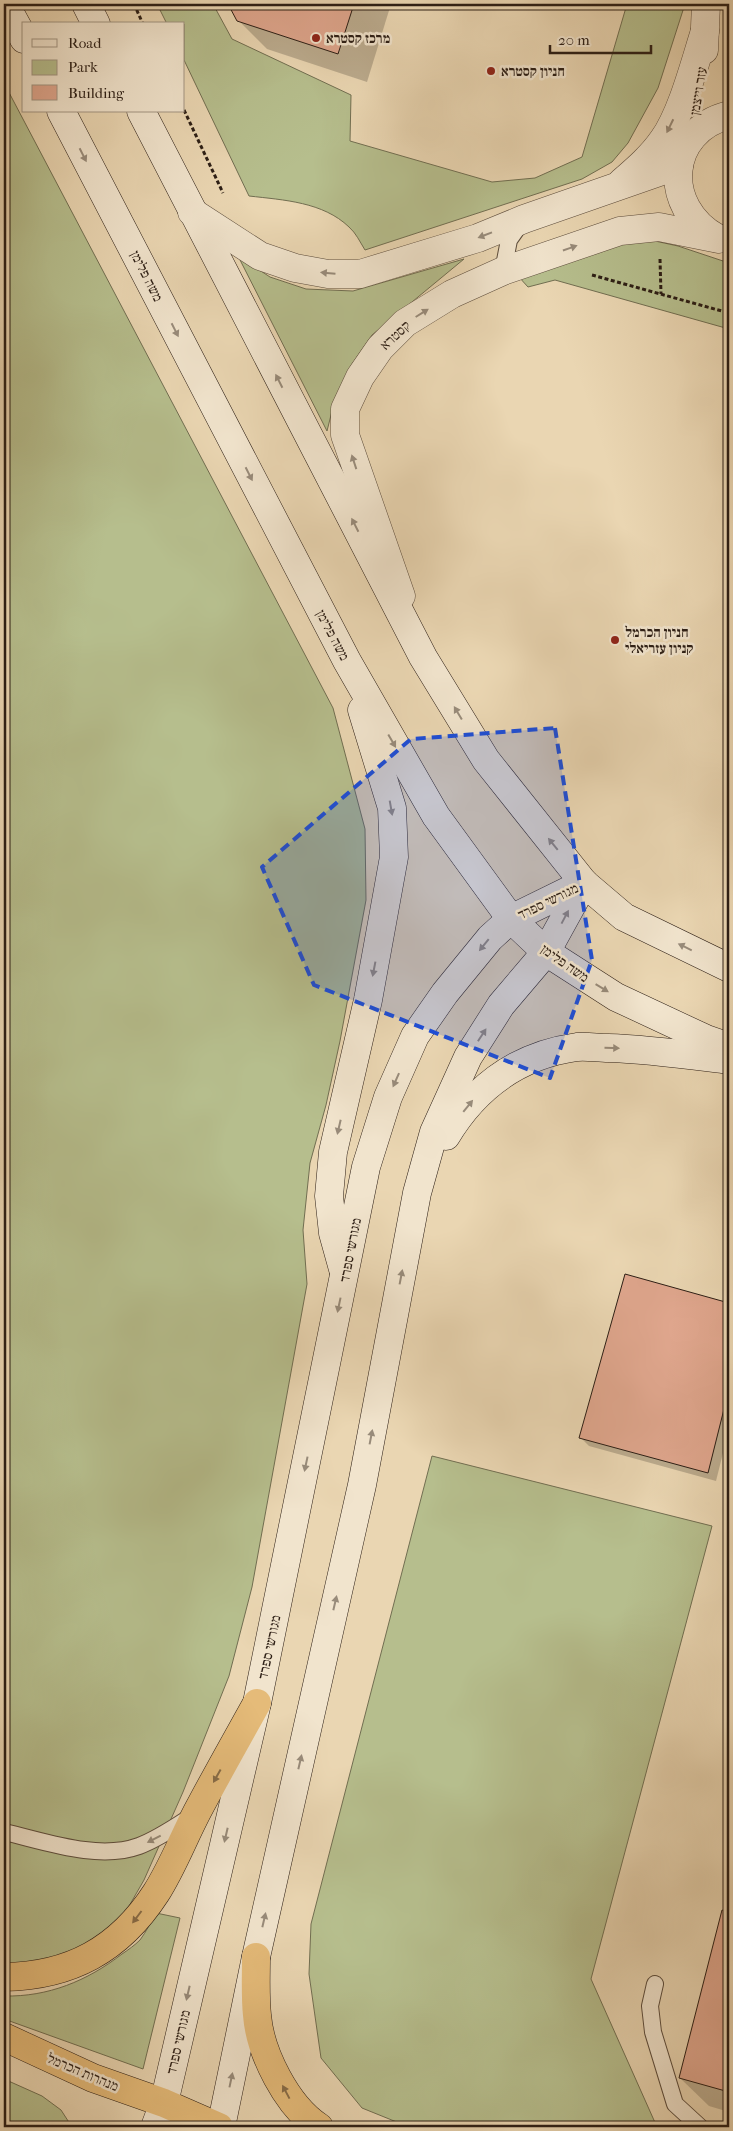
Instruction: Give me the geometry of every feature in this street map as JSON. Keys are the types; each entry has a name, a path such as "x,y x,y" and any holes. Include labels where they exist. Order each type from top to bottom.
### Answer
{"highway":[{"path":"4,1977 32,1976 59,1970 88,1957 118,1938 133,1924 156,1893 196,1814 257,1703"},
{"path":"256,1957 257,2015 261,2038 272,2065 292,2102 311,2122 319,2127"},
{"name":"מנהרות הכרמל","path":"4,2037 93,2078 163,2119 220,2127"}],"street":[{"path":"5,4 22,36"},
{"path":"86,4 95,22"},
{"name":"עזר וייצמן","path":"706,4 698,106 682,156 678,183 682,201 691,217 703,230 724,240"},
{"path":"615,189 640,167 664,139 681,103 705,31"},
{"name":"משה פלימן","path":"62,112 346,661 436,816 511,919 546,952 616,997 706,1040 729,1047"},
{"path":"142,112 423,657 486,760 584,883 624,917 729,968"},
{"path":"192,212 260,256 295,268 328,274 360,274 478,238 524,219 615,189 682,156 699,130 716,118 729,115"},
{"name":"קסטרא","path":"423,657 345,435 346,409 360,377 380,348 405,323 452,294 503,272 620,231 659,227 724,240"},
{"path":"345,1276 333,1233 329,1196 333,1152 368,1000 394,857 392,808 346,661"},
{"name":"מגורשי ספרד","path":"163,2119 257,1703 366,1167 388,1097 415,1036 445,993 490,938 511,919 584,883"},
{"name":"מגורשי ספרד","path":"220,2127 256,1957 362,1485 417,1193 434,1132 468,1057 502,1005 546,952 584,883"},
{"path":"417,1193 447,1134 468,1103 497,1078 527,1060 578,1047 636,1048 729,1060"}],"lane":[{"path":"503,272 509,240 524,219"},
{"path":"4,1832 93,1852 113,1852 138,1847 157,1838 196,1814"},
{"path":"656,1984 650,2006 653,2032 675,2104 700,2127"}],"path":[{"path":"134,4 142,22"},
{"path":"185,112 225,197"},
{"path":"584,273 729,313"}],"highlighted area":[{"path":"555,728 592,960 550,1078 314,985 262,867 411,739"}],"green space":[{"path":"157,4 213,4 232,39 351,95 350,141 492,182 535,178 582,157 627,4 685,4 658,88 628,143 612,162 582,179 365,250 351,229 327,212 302,204 249,196 185,62 185,22 166,22"},
{"path":"4,83 333,708 365,829 366,900 340,1041 326,1105 310,1163 303,1230 307,1284 252,1587 229,1676 183,1792 144,1880 121,1920 73,1952 48,1960 4,1966"},
{"path":"632,236 678,246 729,263 729,329 555,280 528,287 518,276"},
{"path":"238,256 270,277 306,289 353,291 464,259 372,335 352,364 334,403 327,431"},
{"path":"432,1456 712,1526 591,1979 657,2127 409,2127 362,2108 321,2058 309,1974 311,1924"},
{"path":"156,1913 180,1918 143,2069 4,2019 4,1996 36,1994 66,1986 95,1972 109,1964 140,1940"},
{"path":"4,2079 42,2096 61,2110 72,2127 4,2127"}],"building":[{"name":"מרכז קסטרא","path":"228,4 354,4 338,54 237,21"},
{"path":"625,1274 729,1303 729,1406 725,1405 708,1473 579,1438"},
{"path":"722,1910 729,1912 729,2092 679,2078"}],"place":[{"name":"מרכז קסטרא","path":"316,38"},
{"name":"חניון קסטרא","path":"491,71"},
{"name":"חניון הכרמל קניון עזריאלי","path":"615,640"}]}
